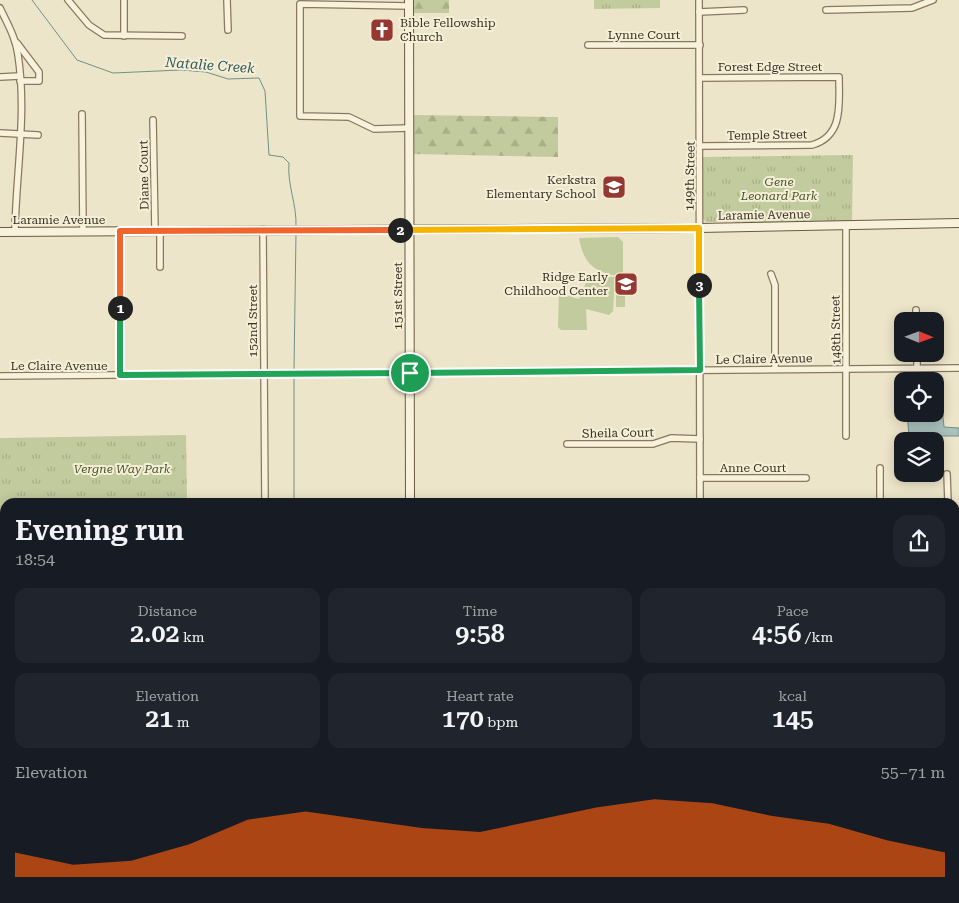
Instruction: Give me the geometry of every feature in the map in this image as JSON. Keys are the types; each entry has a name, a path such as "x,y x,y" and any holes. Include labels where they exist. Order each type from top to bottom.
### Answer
{"street":[{"path":"68,0 89,25 104,35 182,36"},
{"path":"124,0 124,36"},
{"path":"227,0 228,30"},
{"name":"149th Street","path":"699,0 701,78 701,146 699,149 700,498"},
{"path":"826,10 912,8 933,0"},
{"path":"408,3 300,4 300,116 349,117 374,129 409,128"},
{"name":"151st Street","path":"408,3 410,498"},
{"path":"0,8 15,40 39,72 38,81 0,77"},
{"path":"699,12 744,10"},
{"path":"15,40 20,79 20,135 15,232"},
{"name":"Lynne Court","path":"588,45 700,45"},
{"name":"Forest Edge Street","path":"701,78 839,77"},
{"name":"Temple Street","path":"701,146 817,144 828,137 838,120 839,77"},
{"path":"82,114 82,231"},
{"name":"Diane Court","path":"153,120 160,267"},
{"path":"0,133 38,135"},
{"name":"Laramie Avenue","path":"0,232 699,228 959,223"},
{"name":"148th Street","path":"846,224 846,436"},
{"name":"152nd Street","path":"264,229 263,374 265,498"},
{"path":"120,231 120,375"},
{"path":"770,274 775,285 776,369"},
{"path":"917,362 917,368"},
{"name":"Le Claire Avenue","path":"0,376 959,368"},
{"name":"Sheila Court","path":"567,444 652,444 671,438 700,439"},
{"path":"880,468 880,498"},
{"path":"947,474 948,498"},
{"name":"Anne Court","path":"700,478 806,478"}],"green space":[{"path":"412,0 449,0 449,13 412,13"},
{"path":"594,0 660,0 660,8 594,9"},
{"path":"413,115 558,117 558,157 413,154"},
{"name":"Gene Leonard Park","path":"853,155 852,222 706,222 702,218 703,157"},
{"path":"618,237 623,242 623,277 605,273 593,267 584,255 579,238"},
{"path":"598,277 615,277 613,311 609,315 586,309 587,330 561,330 558,327 559,293 579,299 586,282"},
{"path":"616,280 625,280 625,307 616,307"},
{"name":"Vergne Way Park","path":"186,435 187,498 0,498 0,438"}],"water":[{"path":"908,422 944,422 944,427 959,428 959,436 944,436 944,432 909,432"}],"waterway":[{"name":"Natalie Creek","path":"32,0 77,60 113,73 181,70 206,72 228,79 259,78 265,91 269,155 283,157 289,163 289,179 296,227"},
{"name":"Natalie Creek","path":"294,370 296,233"},
{"name":"Natalie Creek","path":"294,378 294,498"}],"place":[{"name":"Bible Fellowship Church","path":"382,30"},
{"name":"Kerkstra Elementary School","path":"614,187"},
{"name":"Ridge Early Childhood Center","path":"626,284"}],"route":[{"path":"699,228 700,370 410,373 120,375 120,231 699,228"}]}
